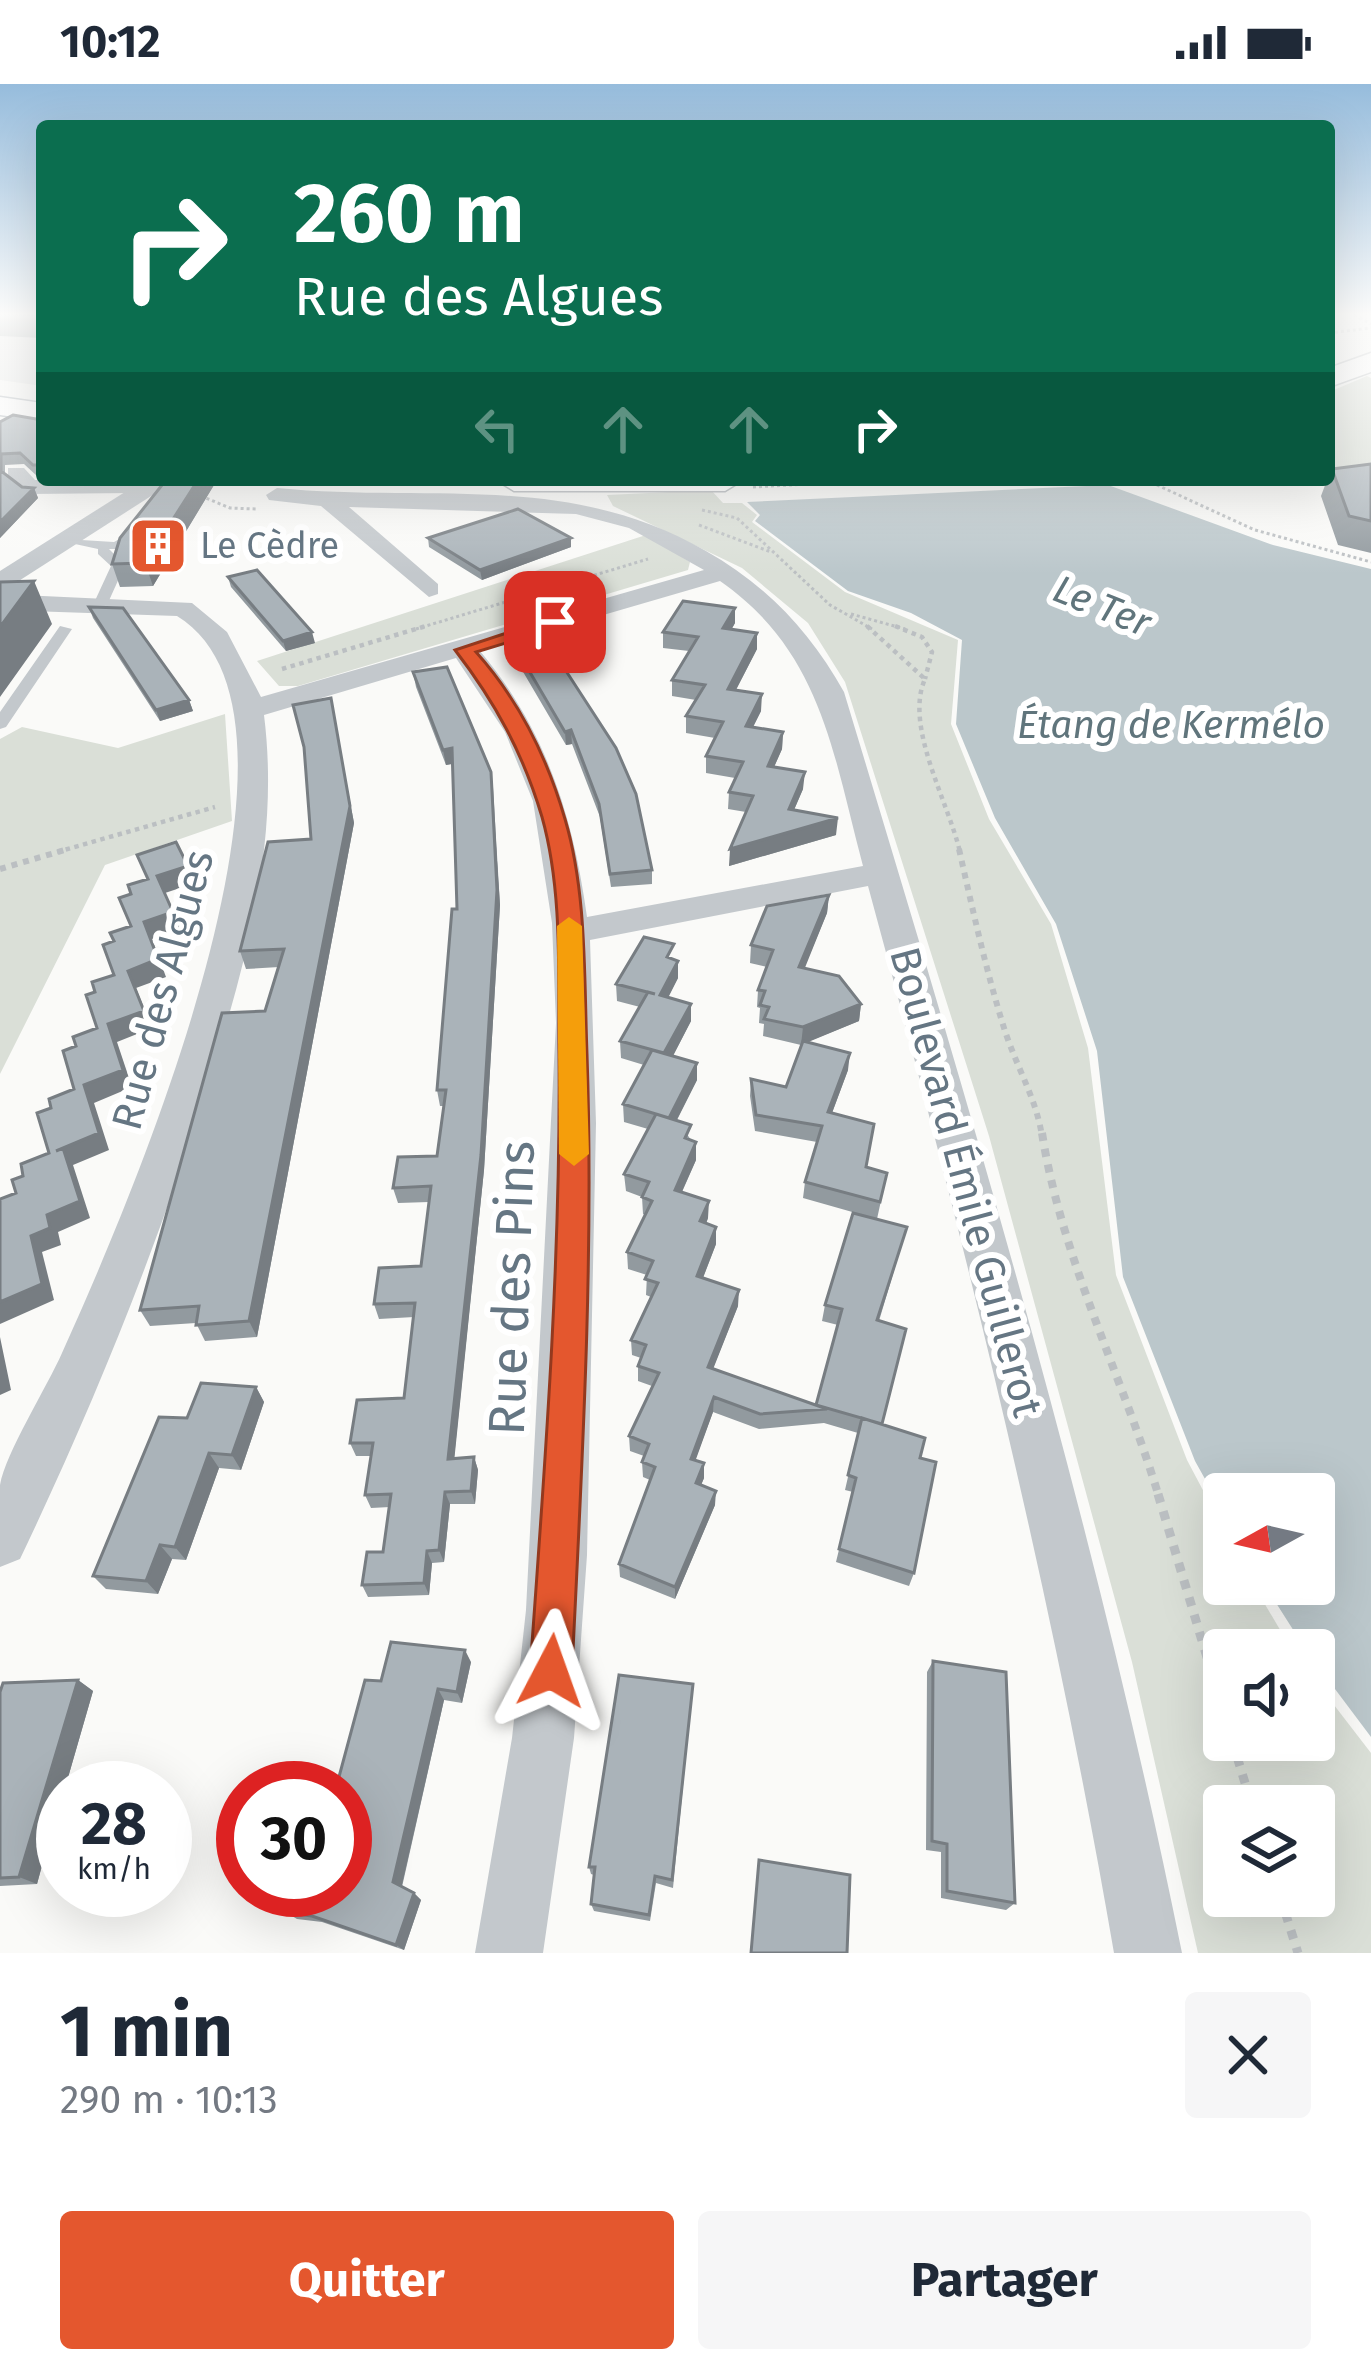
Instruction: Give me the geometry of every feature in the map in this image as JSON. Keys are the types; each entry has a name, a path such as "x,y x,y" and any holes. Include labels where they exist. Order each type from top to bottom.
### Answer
{"main road":[{"path":"0,406 36,411"}],"street":[{"path":"16,472 26,487 147,494"},
{"path":"0,582 75,544 147,494"},
{"path":"0,582 147,494"},
{"path":"277,494 330,502 429,589"},
{"name":"Boulevard Émile Guillerot","path":"330,502 409,499 618,516 702,548 772,606 815,662 830,692 996,1271 1104,1717 1148,1953"},
{"path":"0,602 168,604 197,614 247,696 448,642 702,548"},
{"name":"Rue des Pins","path":"448,642 496,686 531,753 555,823 570,932 575,1131 551,1671 509,1953"},
{"name":"Rue des Algues","path":"0,1539 50,1441 153,1196 224,969 246,876 253,791 247,696"},
{"path":"570,932 881,873"}],"lane":[{"path":"75,544 107,552 118,565 100,605"},
{"path":"0,724 64,629"}],"path":[{"path":"721,486 702,510 737,518 840,611 880,633 925,680"},
{"path":"1157,486 1206,512 1280,541 1371,562"},
{"path":"197,495 254,511 277,494"},
{"path":"247,696 448,642 645,560 702,548 775,553"},
{"path":"429,589 424,609 448,642"},
{"path":"840,611 887,622 922,637 932,652 915,701 916,719 950,808 1007,1038 1036,1105 1051,1192 1070,1254 1140,1435 1203,1644"},
{"path":"0,869 224,804 253,791"},
{"path":"1287,1917 1298,1953"}],"shaded area":[{"path":"1335,399 1371,399 1371,475 1335,471"},
{"path":"711,490 723,503 742,503 757,515 752,522 845,592 958,640 951,724 989,819 1051,924 1088,1048 1116,1275 1203,1490 1203,1605 1265,1605 1280,1629 1203,1629 1203,1761 1335,1761 1335,1706 1371,1753 1371,1953 1198,1953 1132,1662 989,1136 845,682 808,623 742,568 613,506 607,495"},
{"path":"646,535 690,562 688,570 298,686 279,686 257,661"},
{"path":"225,714 232,821 105,865 0,1074 0,739 22,727 118,748"}],"water":[{"name":"Étang de Kermélo","path":"1111,486 1273,545 1371,569 1371,1737 1335,1689 1335,1629 1293,1629 1277,1605 1335,1605 1335,1473 1203,1475 1123,1277 1097,1051 1056,924 995,818 956,724 962,640 911,613 848,591 755,521 760,515 747,502"}],"building":[{"path":"13,415 36,419 36,465 20,453 1,454 1,471 22,487 34,488 0,522 0,422"},
{"path":"1371,464 1371,521 1349,516 1335,469"},
{"path":"161,486 194,486 145,563 112,564 120,538"},
{"path":"518,509 571,538 480,570 428,538"},
{"path":"257,570 312,632 283,641 228,577"},
{"path":"34,581 0,627 0,582"},
{"path":"683,601 735,608 723,628 757,633 728,689 762,694 746,726 783,732 768,766 805,772 789,809 838,818 730,849 753,796 729,792 743,762 706,756 723,722 686,716 705,685 672,680 698,637 663,632"},
{"path":"89,607 123,608 189,700 156,710"},
{"path":"542,634 616,748 636,794 652,870 610,874 599,804 571,730 565,732 511,640"},
{"path":"447,667 491,772 497,890 481,1155 448,1459 474,1457 471,1491 445,1492 439,1550 427,1551 424,1583 362,1585 367,1552 383,1552 391,1494 365,1495 373,1443 350,1443 357,1400 404,1398 415,1303 374,1304 379,1268 421,1266 431,1186 393,1188 398,1157 437,1156 446,1090 437,1090 452,909 457,909 452,748 443,750 413,672"},
{"path":"331,698 350,806 249,1321 196,1325 199,1306 140,1310 222,1013 265,1011 284,949 240,951 268,842 311,839 304,747 293,705"},
{"path":"176,842 188,866 157,876 173,912 144,922 158,959 128,971 144,1011 108,1024 123,1070 84,1085 99,1133 63,1148 80,1201 47,1215 50,1228 31,1236 42,1284 0,1302 0,1199 16,1193 12,1180 23,1176 21,1164 49,1153 37,1113 51,1108 49,1099 74,1089 63,1051 76,1046 73,1037 97,1028 86,995 95,992 92,982 114,975 103,945 114,941 110,933 131,926 119,898 131,894 128,885 148,879 137,855"},
{"path":"829,895 799,967 839,976 861,1004 803,1027 764,1019 769,1007 760,1005 765,991 758,990 773,950 751,945 767,906"},
{"path":"644,937 674,944 667,957 678,961 660,995 691,1004 664,1053 620,1041 648,992 616,984"},
{"path":"803,1041 850,1053 828,1112 874,1124 866,1167 887,1173 880,1202 805,1182 822,1126 756,1115 751,1079 786,1087"},
{"path":"652,1050 697,1063 669,1118 623,1104"},
{"path":"656,1114 691,1125 685,1138 696,1142 675,1190 709,1201 700,1221 716,1227 697,1276 739,1290 708,1367 827,1409 760,1414 714,1397 691,1459 704,1463 696,1483 716,1491 675,1587 619,1564 655,1467 642,1462 649,1444 629,1436 659,1373 638,1366 646,1345 631,1340 658,1283 645,1279 653,1261 627,1252 652,1201 642,1197 649,1182 624,1174"},
{"path":"853,1213 907,1227 877,1320 906,1329 882,1424 816,1405 842,1309 825,1305"},
{"path":"201,1383 256,1387 232,1455 209,1453 175,1547 160,1545 146,1581 93,1576 159,1417 187,1418"},
{"path":"862,1418 925,1438 920,1458 936,1462 914,1573 839,1549 856,1478 848,1475"},
{"path":"391,1642 465,1650 457,1692 438,1689 393,1882 414,1893 396,1945 315,1917 372,1917 372,1761 343,1761 365,1680 381,1681"},
{"path":"933,1661 1006,1672 1015,1903 947,1891 947,1844 932,1841"},
{"path":"619,1675 693,1684 672,1880 655,1876 649,1915 591,1904 595,1867 589,1867"},
{"path":"78,1680 54,1761 36,1761 36,1820 19,1877 0,1878 0,1692 3,1683"},
{"path":"759,1860 850,1875 847,1953 751,1953"}],"slow traffic":[{"path":"569,926 574,1154"}],"place":[{"name":"Le Cèdre","path":"158,546"}],"route":[{"path":"551,1671 567,1411 575,1131 570,932 555,823 531,753 496,686 464,650 555,622"}],"water label":[{"name":"Le Ter","path":"1102,606"}]}
